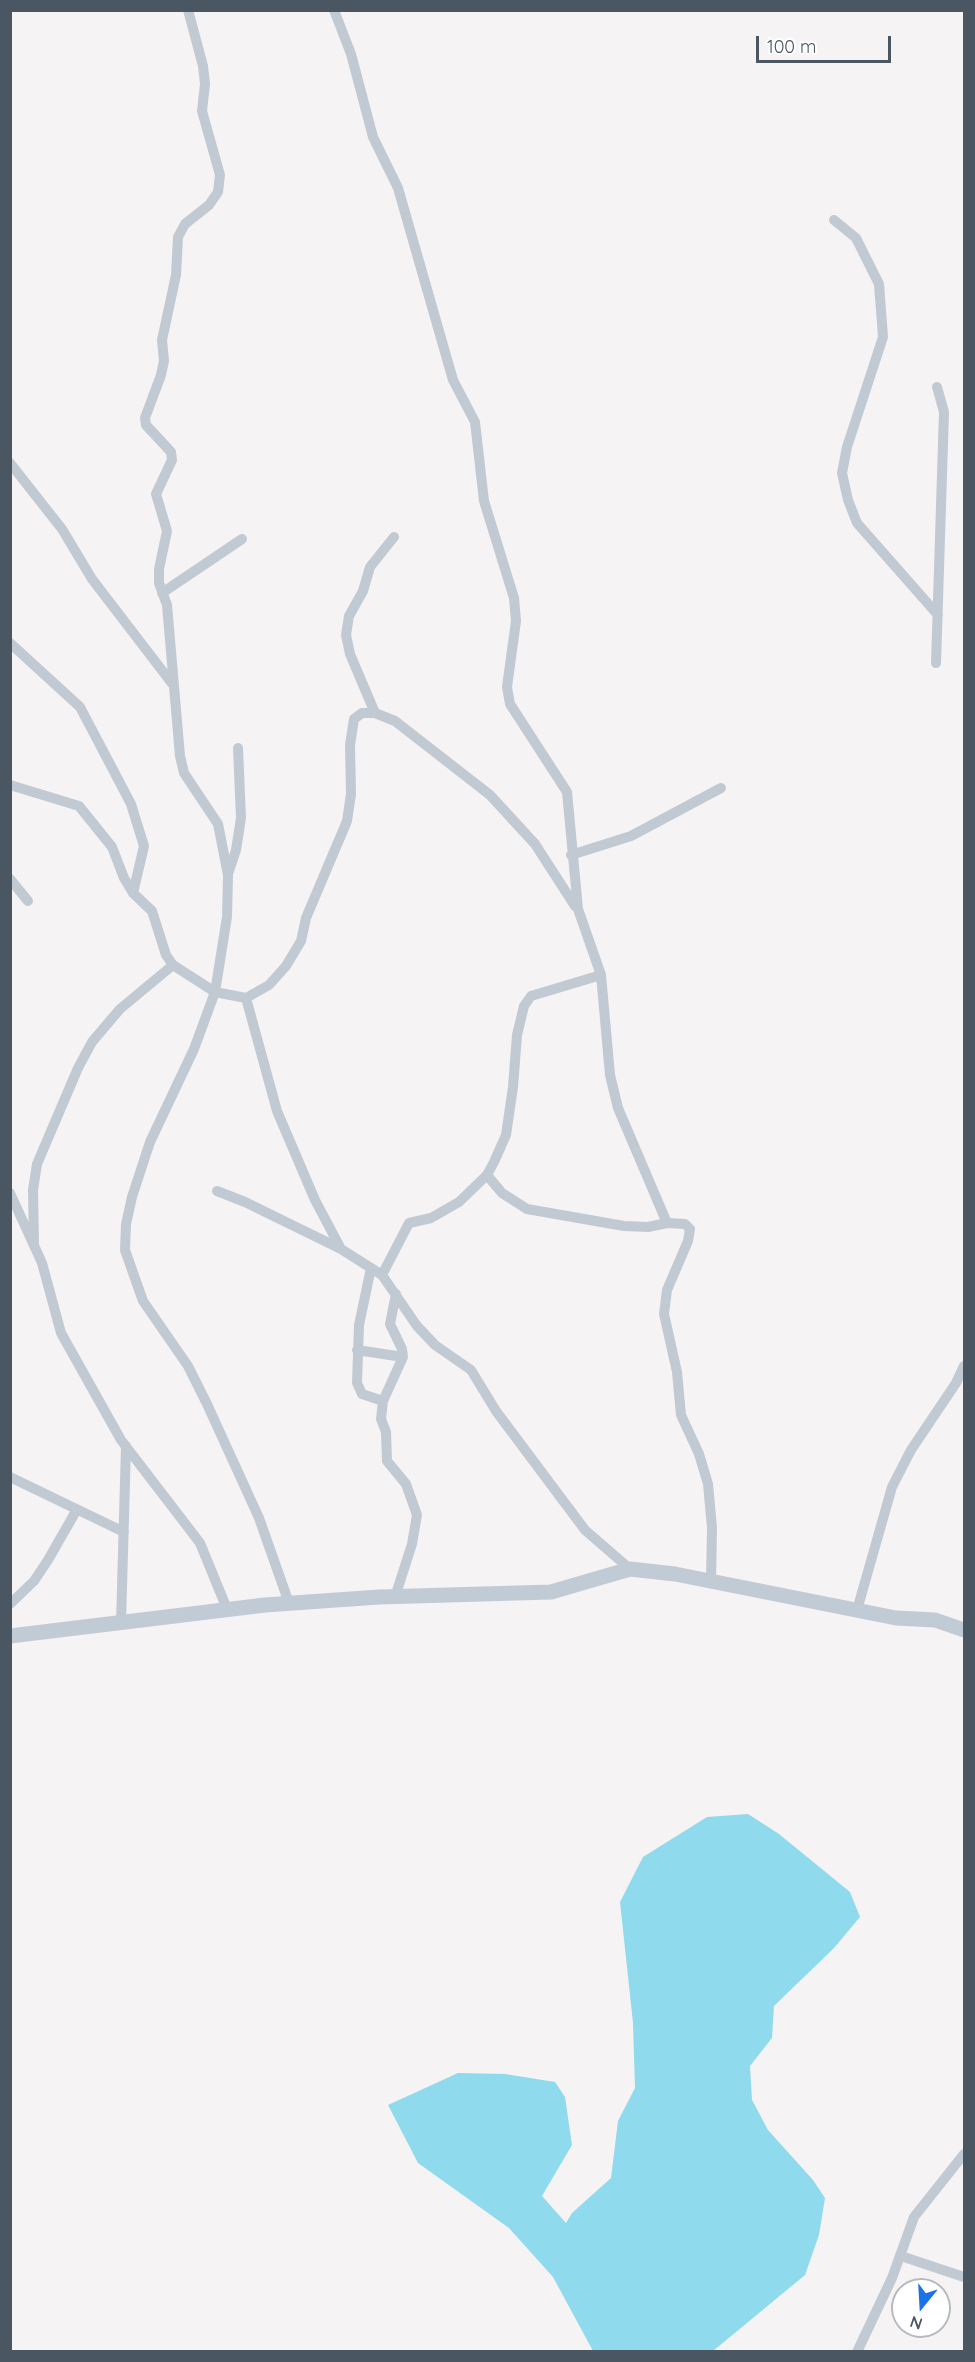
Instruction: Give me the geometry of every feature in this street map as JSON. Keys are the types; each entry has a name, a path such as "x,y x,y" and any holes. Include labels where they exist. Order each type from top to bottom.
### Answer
{"street":[{"path":"188,10 203,66 205,84 202,111 220,175 218,192 208,205 185,224 178,237 176,275 162,340 164,361 145,418 146,424 171,452 172,460 156,494 167,531 159,569 162,593 167,605 180,756 184,773 218,824 228,875 227,917 215,992 194,1049 150,1142 132,1197 126,1224 125,1250 143,1301 153,1319 175,1345 207,1404 259,1518 290,1604"},
{"path":"334,10 351,54 373,137 398,188 453,380 475,422 484,501 514,598 516,621 507,669 510,704 567,792 571,855 578,909 601,975 610,1075 618,1108 667,1223"},
{"path":"834,220 856,238 879,284 882,337 842,473 848,500 857,523 938,615"},
{"path":"936,663 944,412 937,387"},
{"path":"10,463 62,529 92,579 175,687"},
{"path":"375,713 350,654 346,636 349,616 363,591 369,567 394,537"},
{"path":"162,593 242,539"},
{"path":"10,644 80,707 131,804 144,846 133,893"},
{"path":"10,785 79,806 112,847 124,878 133,893 152,911 166,955 173,964 215,992 246,998 269,985 286,966 301,941 306,918 347,821 351,795 350,745 354,719 362,713 375,713 395,721 490,795 535,844 578,909"},
{"path":"228,875 236,850 241,818 238,748"},
{"path":"571,855 631,836 721,788"},
{"path":"10,879 28,901"},
{"path":"34,1246 33,1190 37,1164 78,1068 92,1042 120,1009 173,964"},
{"path":"382,1275 409,1223 444,1212 468,1195 487,1175 506,1135 517,1035 524,1006 536,992 601,975"},
{"path":"246,998 277,1111 310,1190 341,1249"},
{"path":"487,1175 502,1193 527,1209 624,1226 648,1227 667,1223 675,1226 685,1224 690,1229 688,1241 667,1290 664,1314 677,1372 681,1415 699,1454 708,1484 712,1528 711,1581"},
{"path":"217,1191 341,1249 382,1275 426,1336 471,1370 496,1411 585,1530 630,1569"},
{"path":"10,1193 42,1263 61,1334 126,1446 200,1543 227,1609"},
{"path":"371,1268 363,1302 357,1350 358,1389 362,1394 383,1401"},
{"path":"395,1597 412,1544 417,1515 406,1484 387,1461 386,1432 380,1412 403,1357 402,1349 390,1324 396,1294"},
{"path":"357,1350 403,1357"},
{"path":"857,1610 892,1487 911,1450 956,1383 964,1366"},
{"path":"121,1623 126,1446"},
{"path":"10,1477 76,1511 124,1532"},
{"path":"10,1604 39,1574 76,1511"},
{"path":"10,1636 227,1609 395,1597 551,1592 630,1569 711,1581 896,1618 935,1620 964,1630"},
{"path":"857,2352 901,2256 914,2217 964,2154"},
{"path":"901,2256 964,2277"}],"water":[{"path":"748,1814 779,1834 850,1892 860,1917 834,1948 774,2006 772,2038 750,2066 752,2100 768,2130 813,2180 825,2198 819,2235 805,2275 713,2351 593,2351 553,2277 509,2228 418,2163 388,2105 458,2073 505,2074 555,2082 565,2097 572,2145 542,2196 566,2223 572,2213 611,2178 618,2121 635,2088 633,2023 620,1902 643,1857 707,1817"}]}
